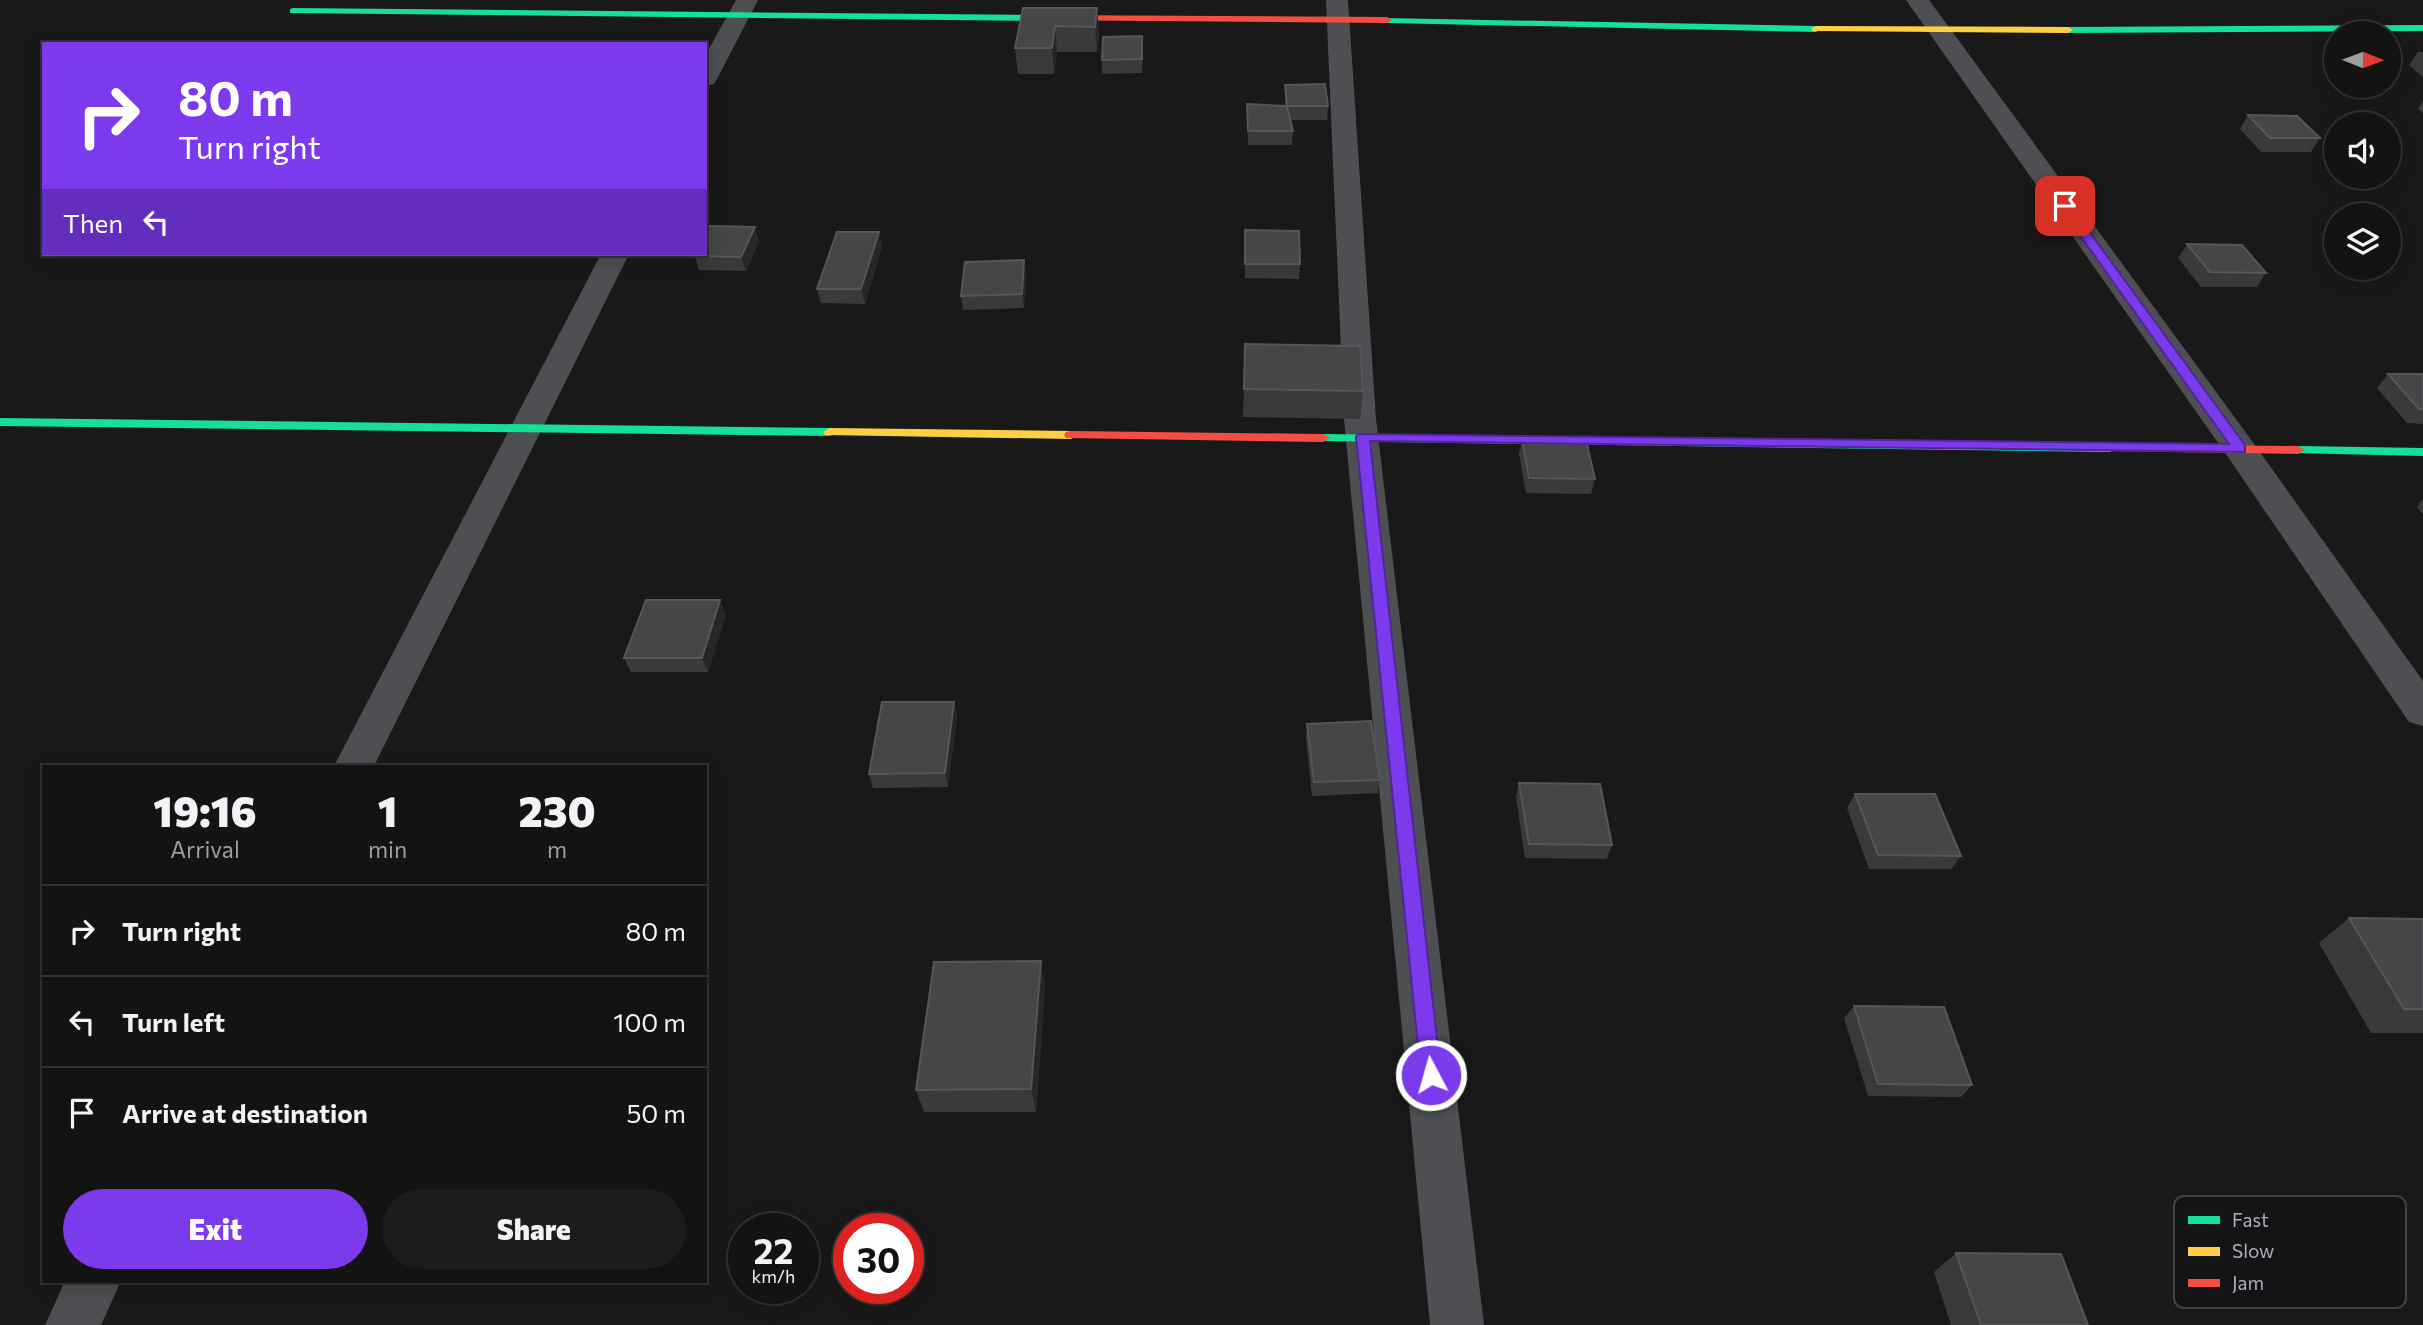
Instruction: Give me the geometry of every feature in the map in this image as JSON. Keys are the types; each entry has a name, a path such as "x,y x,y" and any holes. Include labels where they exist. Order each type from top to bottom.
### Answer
{"street":[{"path":"1917,0 2240,449 2423,711"},
{"path":"293,11 742,8 1338,9 1937,31 2423,28"},
{"path":"707,75 742,8"},
{"path":"1338,9 1363,437 1457,1325"},
{"path":"355,765 614,256"},
{"path":"0,422 2423,452"},
{"path":"72,1325 93,1283"}],"building":[{"path":"1023,8 1097,8 1095,27 1055,26 1052,48 1015,48"},
{"path":"1142,36 1142,59 1102,60 1103,37"},
{"path":"1325,84 1328,106 1287,106 1285,85"},
{"path":"1247,104 1287,106 1293,131 1248,131"},
{"path":"2248,115 2297,116 2320,138 2270,138"},
{"path":"709,226 755,227 741,257 695,256 707,256"},
{"path":"1245,230 1299,231 1300,264 1245,264"},
{"path":"837,232 879,232 861,289 817,289"},
{"path":"2187,244 2242,245 2266,273 2210,272"},
{"path":"1024,260 1022,294 961,296 965,262"},
{"path":"1245,344 1360,346 1363,391 1244,389"},
{"path":"2388,374 2423,374 2423,409 2419,409"},
{"path":"1522,440 1586,440 1595,479 1529,478"},
{"path":"646,600 720,600 702,658 624,658"},
{"path":"882,702 954,702 945,773 869,774"},
{"path":"1371,721 1380,780 1314,782 1307,724"},
{"path":"1519,783 1600,784 1612,845 1529,844"},
{"path":"1855,794 1935,794 1961,856 1878,855"},
{"path":"2349,918 2423,919 2423,1009 2404,1009"},
{"path":"1041,961 1031,1089 916,1090 934,962"},
{"path":"1854,1006 1944,1007 1972,1085 1878,1084"},
{"path":"1956,1253 2061,1254 2088,1325 1981,1325"}],"traffic: fast":[{"path":"293,11 1033,18"},
{"path":"1387,20 1816,29"},
{"path":"2068,30 2423,28"},
{"path":"0,422 830,432"},
{"path":"1323,438 2110,448"},
{"path":"2298,450 2423,452"}],"traffic: slow":[{"path":"1816,29 2068,30"},
{"path":"830,432 1071,435"}],"traffic: jam":[{"path":"1033,18 1387,20"},
{"path":"1071,435 1323,438"},
{"path":"2110,448 2298,450"}],"route":[{"path":"1431,1075 1363,437 2240,449 2065,206"}]}
